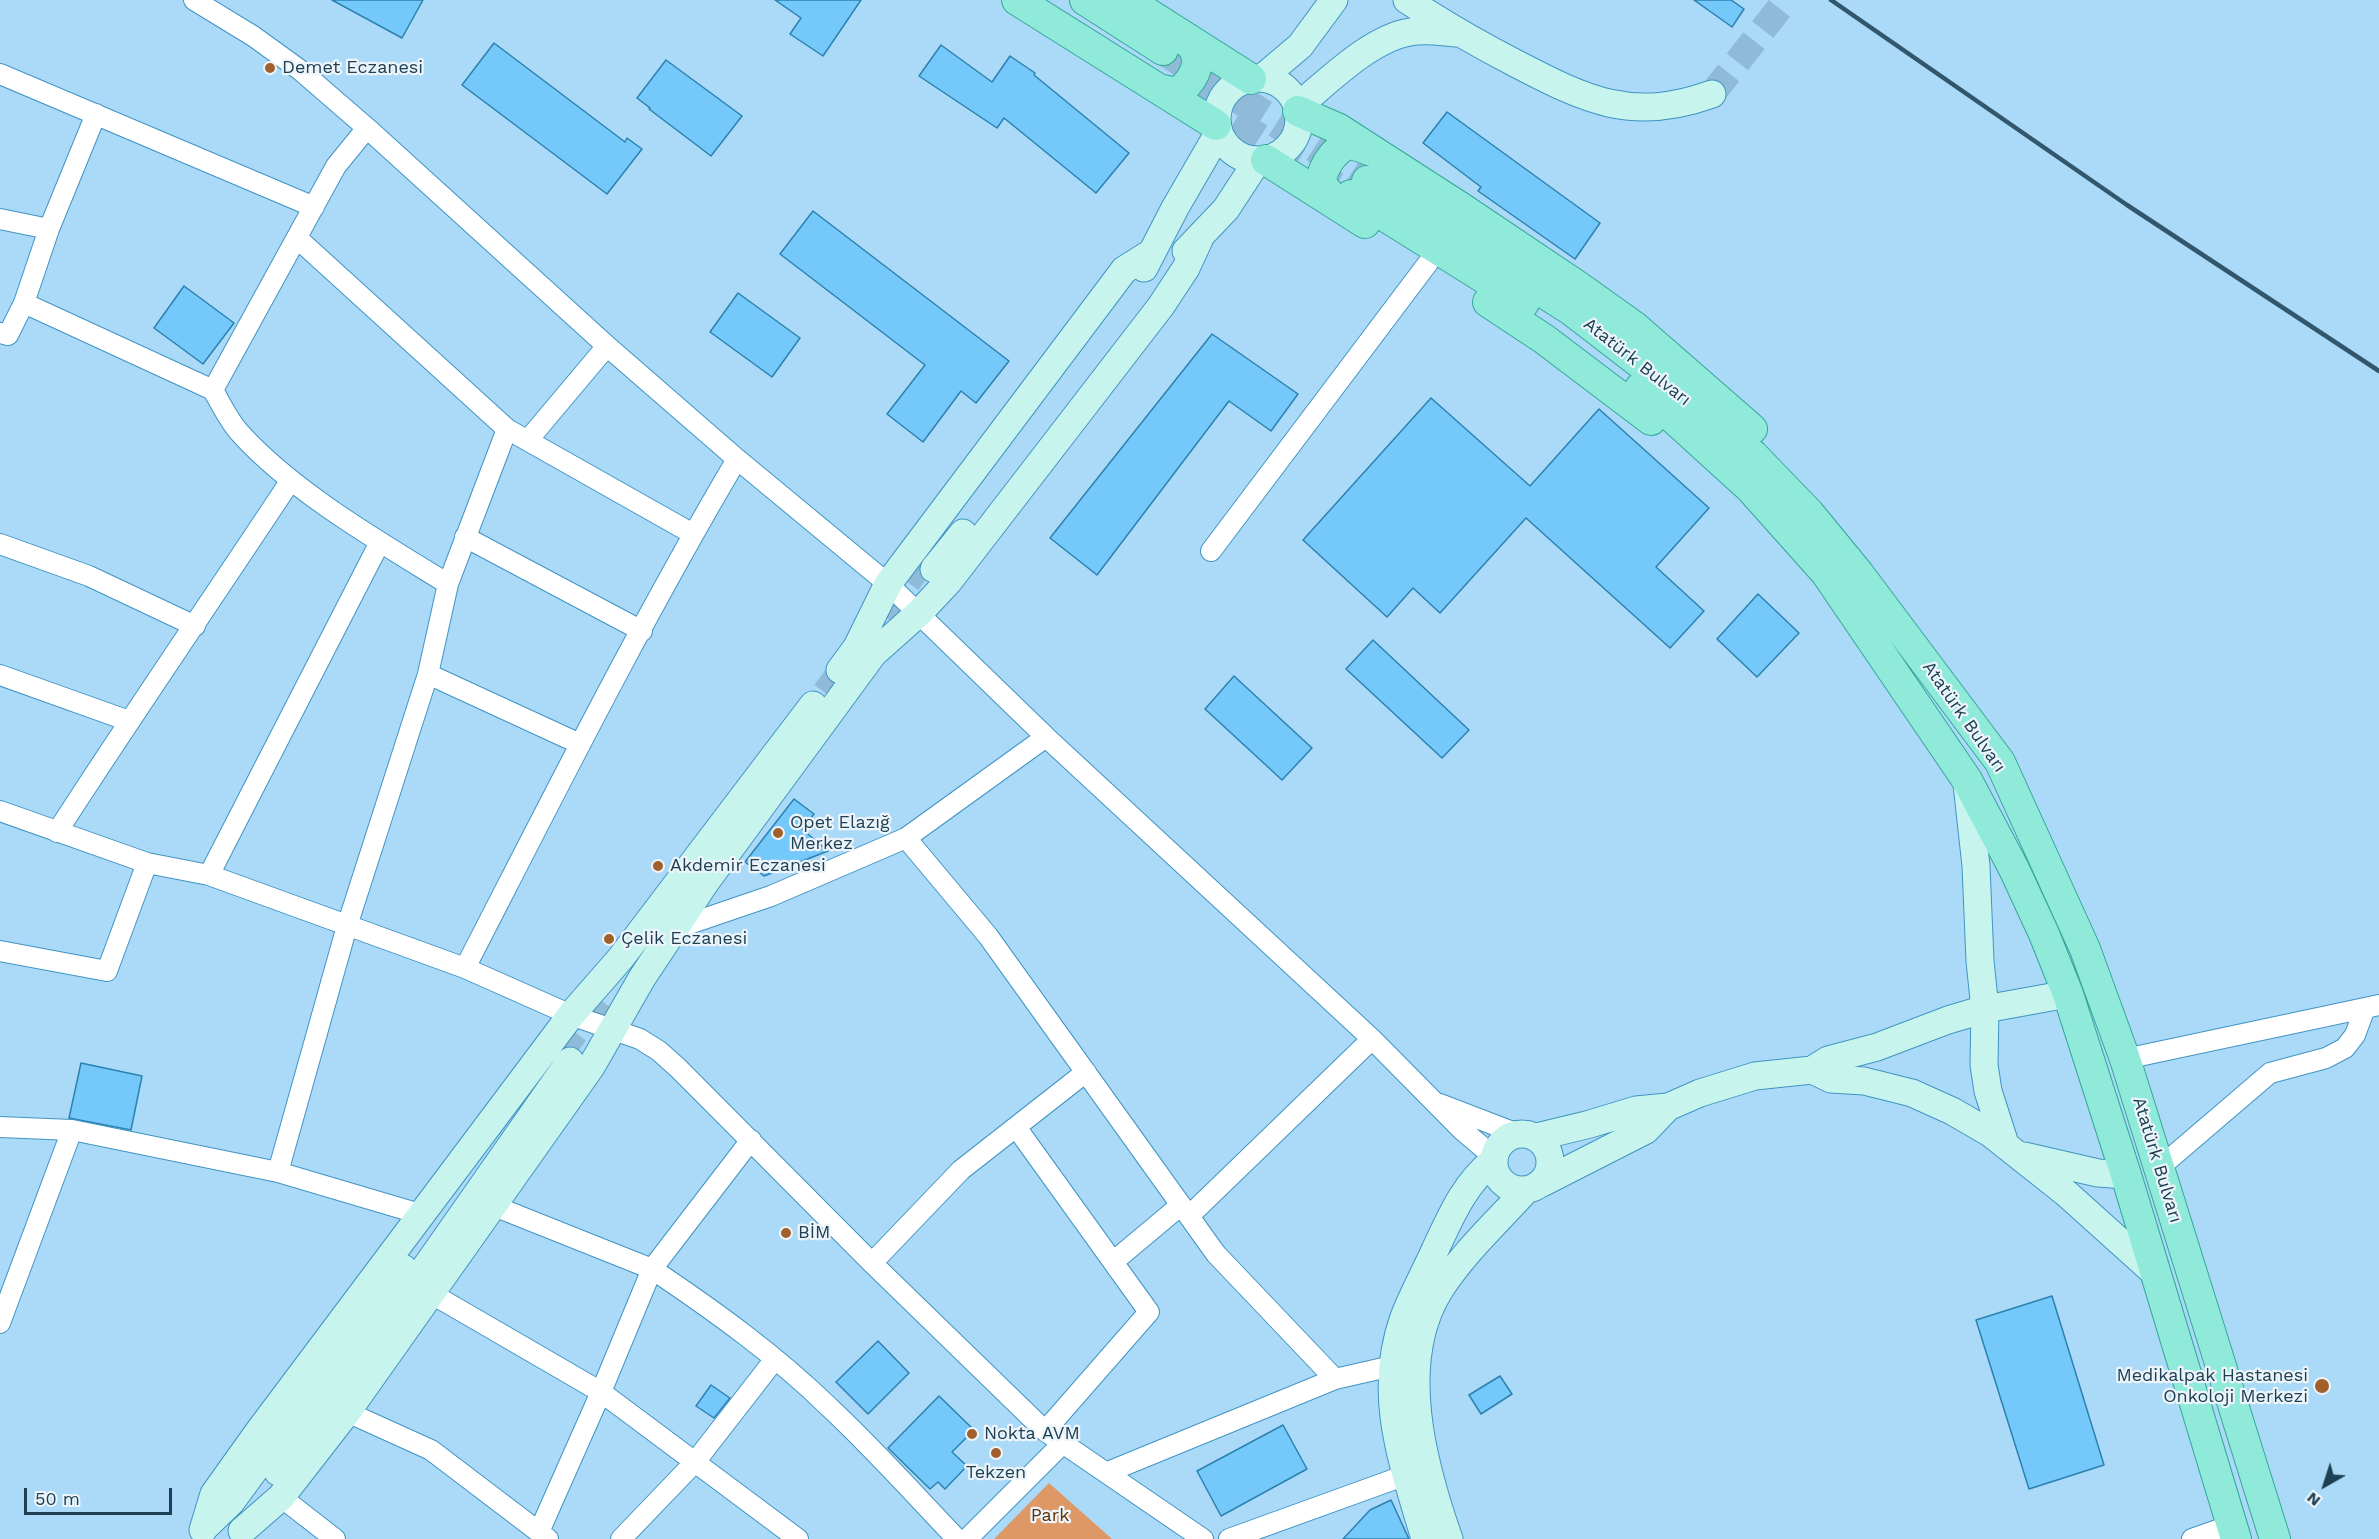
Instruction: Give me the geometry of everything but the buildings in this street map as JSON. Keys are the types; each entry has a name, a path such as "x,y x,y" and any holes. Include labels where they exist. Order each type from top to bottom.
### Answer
{"main road":[{"path":"1017,0 1162,60 1256,78 1281,85 1291,94 1299,120 1290,146 1279,155 1262,160 1226,209 1199,240 1178,258 928,565 1137,283 1218,129 1217,112 1221,99 1229,88 1241,81 1256,78 1300,46 1334,0"},
{"path":"1047,0 1162,60"},
{"path":"1085,0 1162,60"},
{"path":"1127,0 1162,60 1218,129 1229,149 1240,157 1262,160 1355,196 1428,262 1544,339 1677,440 1737,497 1797,568 1910,714 1966,780 1976,866 1980,961 1985,1009 1984,1065 1988,1091 2013,1150"},
{"path":"1407,0 1456,33 1564,89 1588,98 1613,105 1642,108 1670,106 1712,93"},
{"path":"1297,109 1350,63 1396,36 1416,31 1456,33"},
{"path":"1297,109 1339,129 1375,152 1460,207 1635,327 1755,433 1862,551 1939,652 2000,762"},
{"path":"1355,196 1320,183 1323,169 1327,161 1349,143 1375,152"},
{"name":"Atatürk Bulvarı","path":"1355,196 1571,310 1753,455 1809,513 1859,574 2000,762 2085,949 2125,1059 2275,1539"},
{"name":"Atatürk Bulvarı","path":"1355,196 1549,318 1655,400 1751,489 1826,573 1966,780 2014,869 2068,994 2126,1175 2234,1532"},
{"path":"238,1535 281,1497 347,1412 591,1067 674,928 705,883 873,654 920,612 949,581 1161,306 1186,268 1199,240"},
{"path":"199,1534 214,1494 420,1214 571,1015 620,959 857,647 888,584 1124,270 1151,253"},
{"path":"1425,1539 1406,1475 1393,1414 1392,1366 1407,1310 1461,1195 1494,1159 1502,1142 1590,1125 1636,1110 1668,1107 1700,1093 1755,1076 1812,1070 1828,1060 1877,1047 1948,1020 1985,1009 2068,994"},
{"path":"199,1534 231,1502 564,1058 417,1280 268,1486 238,1535"},
{"path":"1812,1070 1831,1079 1864,1081 1912,1093 1952,1111 2013,1150 2156,1274"},
{"path":"1494,1159 1496,1174 1502,1182 1517,1190 1534,1186 1646,1130 1668,1107"},
{"path":"1449,1539 1430,1477 1418,1420 1420,1338 1439,1291 1468,1254 1534,1186 1547,1176 1550,1158 1548,1150 1527,1136"},
{"path":"2013,1150 2098,1173 2126,1175"}],"street":[{"path":"194,0 253,36 291,63 368,128 607,346 737,459 920,612 1046,737 1372,1039 1494,1159"},
{"path":"0,74 314,207"},
{"path":"0,333 8,335 24,303 49,229 96,114"},
{"path":"213,390 336,166 368,128"},
{"path":"0,219 49,229"},
{"path":"297,238 507,429 693,534"},
{"path":"1211,551 1428,262"},
{"path":"24,303 213,390 239,432 291,480 380,542 448,584"},
{"path":"528,440 607,346"},
{"path":"278,1172 347,926 428,674 448,584 507,429"},
{"path":"465,969 580,744 693,534 737,459"},
{"path":"57,832 291,480"},
{"path":"465,537 642,631"},
{"path":"209,875 380,542"},
{"path":"0,544 89,576 195,626"},
{"path":"428,674 580,744"},
{"path":"0,675 42,688 129,721"},
{"path":"674,928 771,896 906,838 1046,737"},
{"path":"0,811 147,863 209,875 465,969 571,1015 640,1039 659,1051 751,1140 872,1263 1045,1431 1203,1539"},
{"path":"906,838 988,936 1216,1254 1335,1379"},
{"path":"0,951 107,971 147,863"},
{"path":"2125,1059 2372,1007"},
{"path":"2159,1168 2270,1074 2326,1058 2344,1048 2372,1007"},
{"path":"1113,1262 1185,1210 1372,1039"},
{"path":"872,1263 961,1170 1086,1072"},
{"path":"1438,1103 1527,1136"},
{"path":"0,1126 72,1130 278,1172 420,1214"},
{"path":"1016,1127 1149,1312 1045,1431"},
{"path":"0,1323 72,1130"},
{"path":"347,1412 431,1450 543,1535 651,1269 751,1140"},
{"path":"494,1206 651,1269 775,1359 830,1407 957,1539"},
{"path":"432,1294 601,1392 798,1539"},
{"path":"621,1539 695,1462 775,1359"},
{"path":"1108,1472 1335,1379 1392,1366"},
{"path":"967,1539 1064,1442"},
{"path":"1229,1539 1406,1475"},
{"path":"281,1497 327,1536"},
{"path":"2192,1539 2234,1532"}],"green space":[{"name":"Park","path":"1049,1483 1112,1539 994,1539"}],"tunnel":[{"path":"1712,94 1786,0"},
{"path":"1163,50 1367,181"},
{"path":"1196,98 1343,191"},
{"path":"883,615 923,561"},
{"path":"801,726 856,651"},
{"path":"559,1054 600,999"}],"railway":[{"path":"1831,0 2127,205 2379,371"}],"place":[{"name":"Demet Eczanesi","path":"270,68"},
{"name":"Opet Elazığ Merkez","path":"778,833"},
{"name":"Akdemir Eczanesi","path":"658,866"},
{"name":"Çelik Eczanesi","path":"609,939"},
{"name":"BİM","path":"786,1233"},
{"name":"Medikalpak Hastanesi Onkoloji Merkezi","path":"2322,1386"},
{"name":"Nokta AVM","path":"972,1434"},
{"name":"Tekzen","path":"996,1453"}]}
